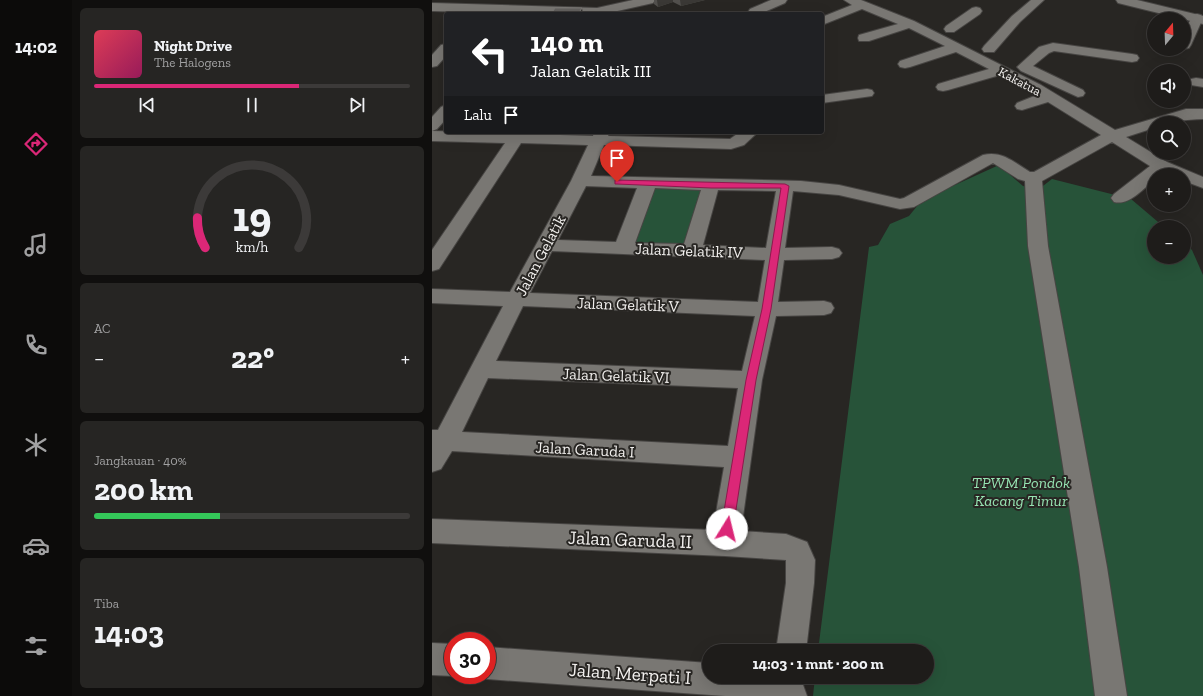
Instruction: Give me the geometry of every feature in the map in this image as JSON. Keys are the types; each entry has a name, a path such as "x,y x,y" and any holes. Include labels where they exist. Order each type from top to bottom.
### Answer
{"street":[{"path":"432,6 437,0"},
{"path":"432,6 534,12 544,0"},
{"path":"597,12 604,0"},
{"path":"600,12 649,0"},
{"path":"754,12 781,0"},
{"name":"Kakatua","path":"850,0 910,24 960,41 1004,62 1049,96 1165,168"},
{"path":"989,49 1016,19 1038,0"},
{"path":"1127,1 1200,19 1191,34"},
{"path":"824,20 862,4"},
{"path":"950,29 976,11"},
{"path":"905,64 960,41 950,29 937,23"},
{"path":"864,38 910,24"},
{"path":"976,42 989,49 1004,62 1024,67 1078,94"},
{"path":"1024,67 1044,50 1053,47 1132,58"},
{"path":"432,63 441,49"},
{"path":"943,88 1004,62"},
{"path":"824,99 867,93"},
{"path":"1022,106 1049,96"},
{"path":"432,126 444,112"},
{"path":"580,181 785,186 839,190 900,204 908,203 989,158 998,159 1026,176 1032,178 1037,177 1112,136 1186,114 1203,114"},
{"path":"432,136 600,136 731,144 738,142 748,134"},
{"path":"432,265 518,135"},
{"name":"Jalan Gelatik","path":"432,462 438,440 481,369 580,181 600,136"},
{"path":"1120,198 1160,166"},
{"path":"1032,178 1038,246 1093,567 1112,696"},
{"name":"Kakatua","path":"1191,178 1203,183"},
{"path":"623,248 648,183"},
{"path":"692,251 711,185"},
{"path":"725,543 751,380 767,309 785,186"},
{"name":"Jalan Gelatik IV","path":"546,245 775,254 832,253"},
{"name":"Jalan Gelatik V","path":"432,296 767,309 824,308"},
{"name":"Jalan Gelatik VI","path":"481,369 751,380"},
{"name":"Jalan Garuda I","path":"438,440 739,457"},
{"name":"Jalan Garuda II","path":"432,531 725,543 786,547 798,551 801,560 800,583 792,644"},
{"path":"432,658 444,659"},
{"name":"Jalan Merpati I","path":"496,664 778,684 788,686"}],"green space":[{"name":"TPWM Pondok Kacang Timur","path":"999,165 1023,186 1039,189 1052,179 1131,199 1156,220 1147,220 1147,264 1191,264 1191,249 1192,250 1203,275 1203,696 813,696 814,684 934,684 934,644 819,644 869,247 878,245 890,224 909,216 922,200"},
{"path":"655,187 702,189 687,247 632,244"}],"building":[{"path":"555,8 582,8 579,12 552,12"}],"route":[{"path":"617,182 785,186 767,309 751,380 727,529"}]}
